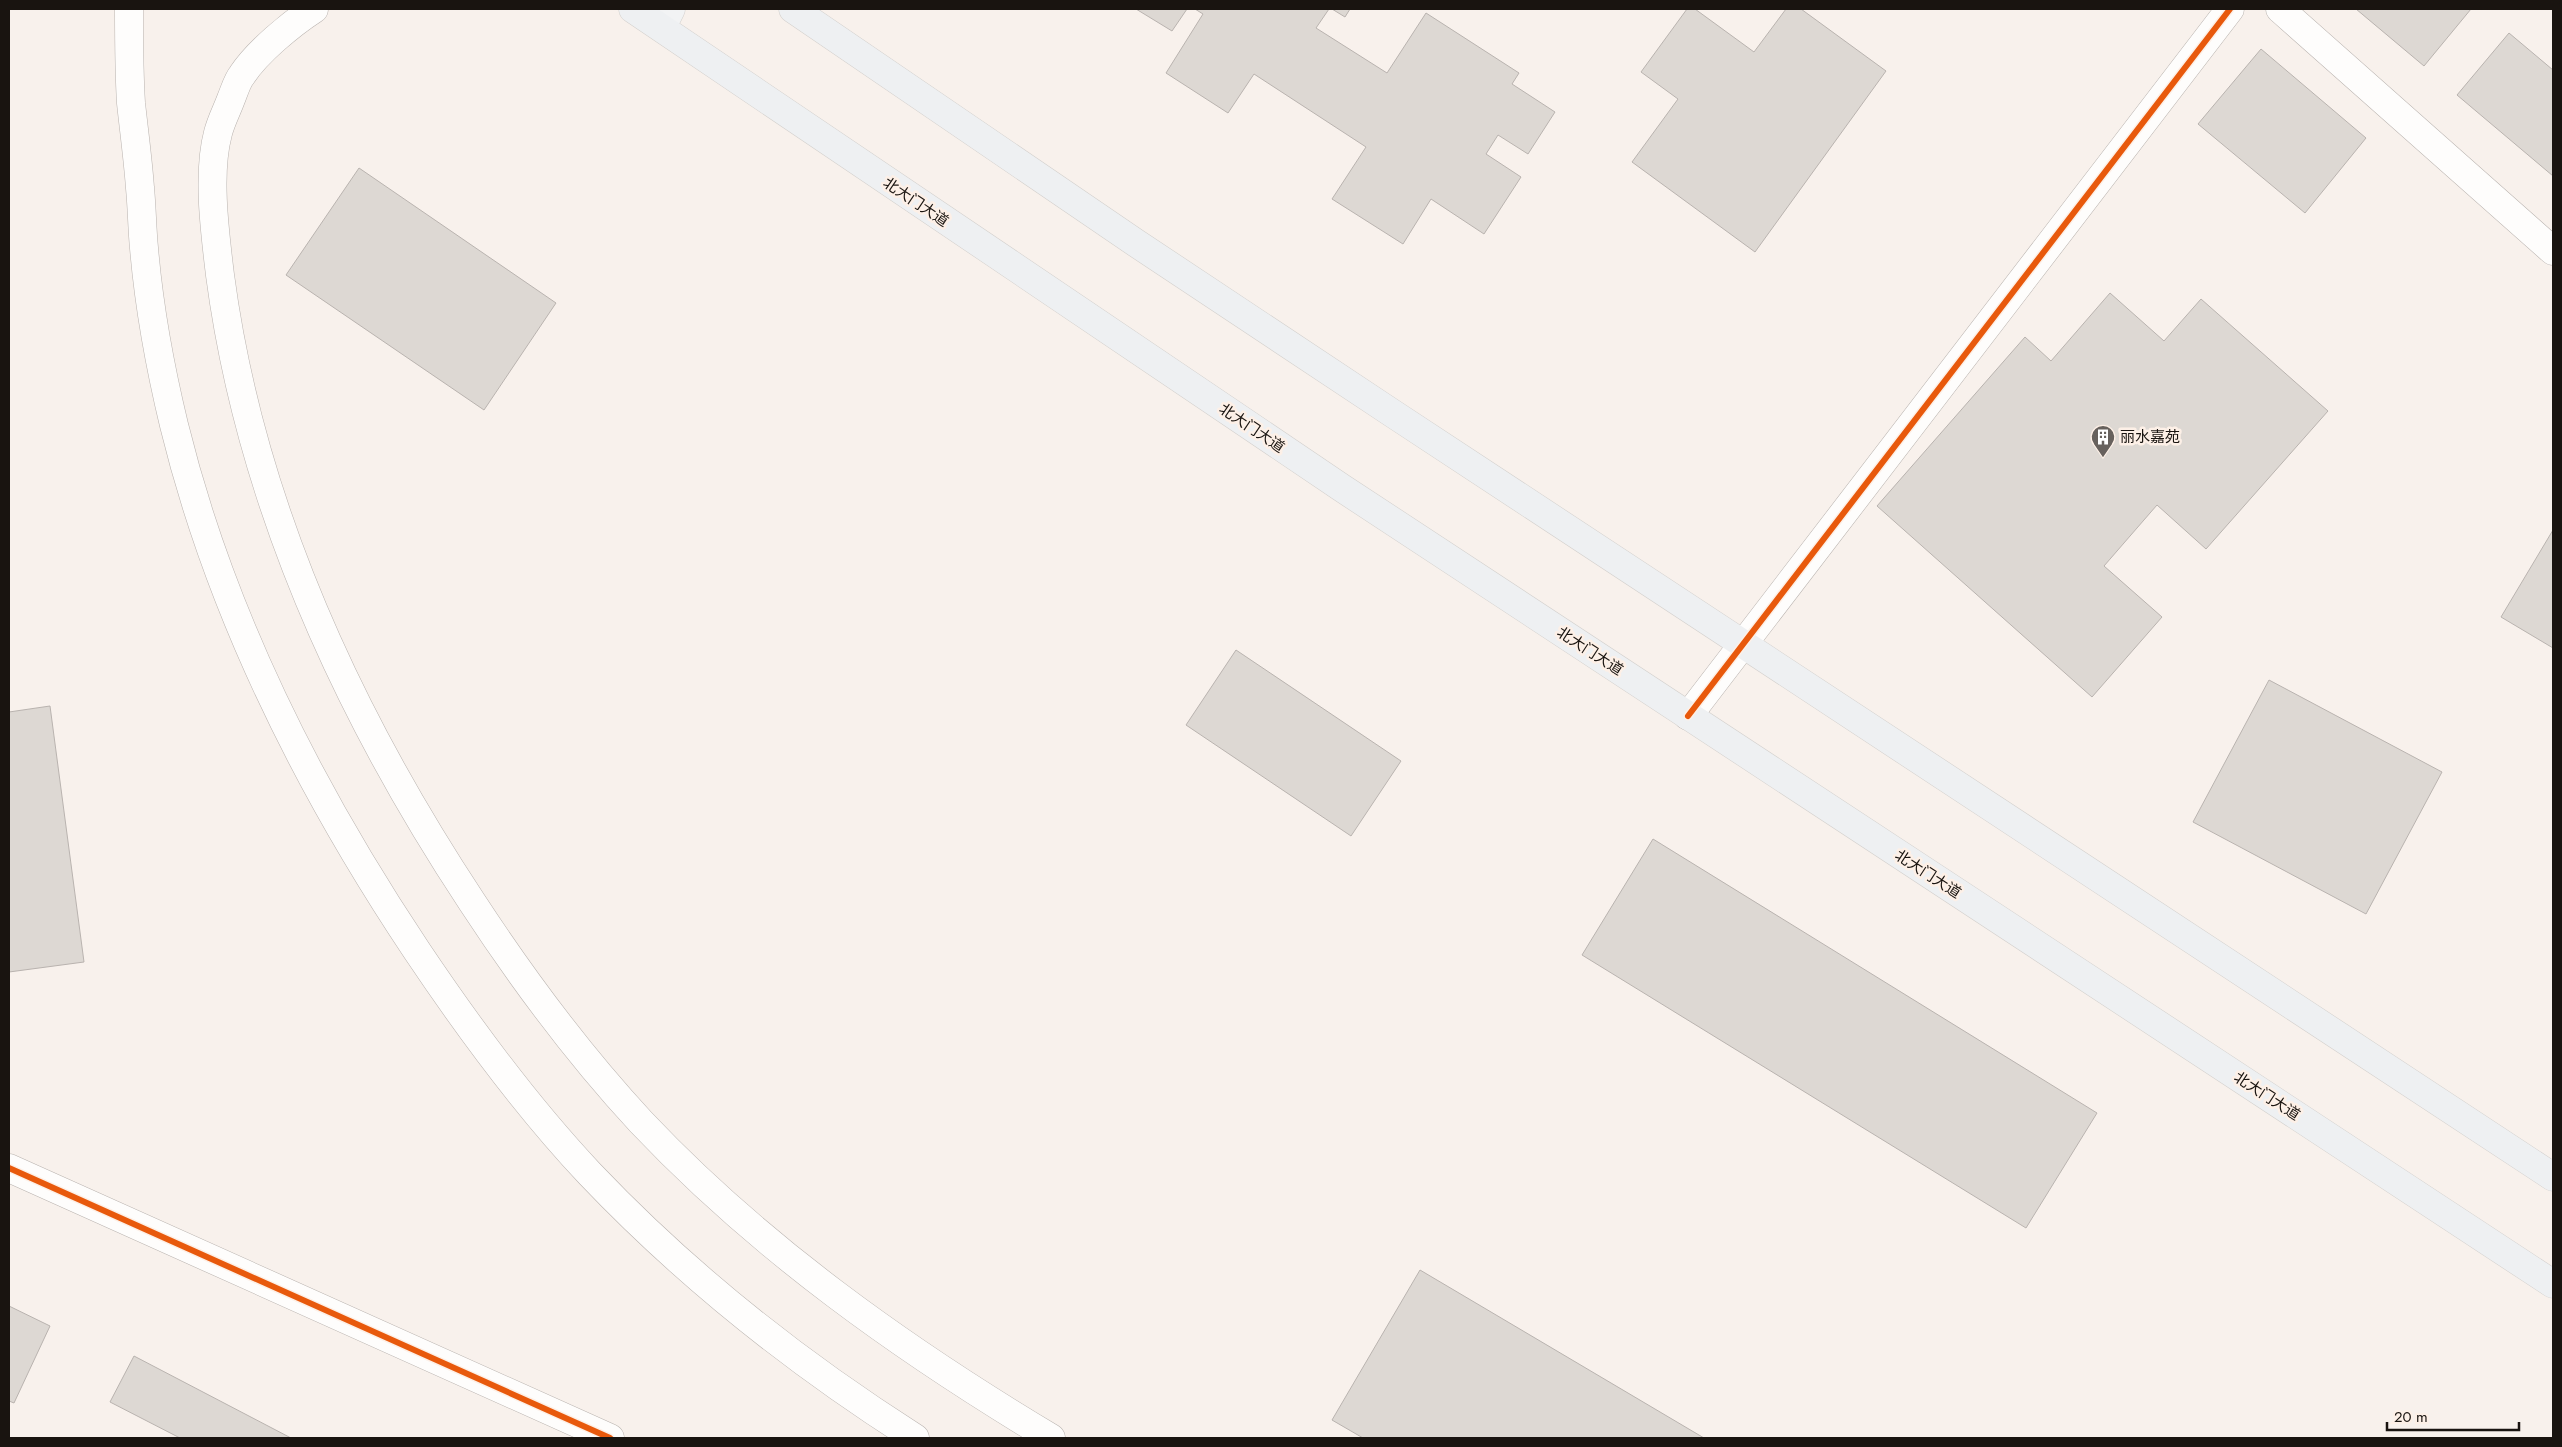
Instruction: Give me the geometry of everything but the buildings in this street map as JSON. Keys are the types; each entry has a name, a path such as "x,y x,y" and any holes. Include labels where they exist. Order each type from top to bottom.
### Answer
{"highway":[{"name":"北大门大道","path":"633,9 666,18 1079,312 1688,716 2553,1284"},
{"path":"793,9 1128,237 1742,644 2553,1177"}],"main road":[{"path":"129,9 131,100 144,248 151,308 174,426 191,484 237,615 294,740 359,860 468,1026 519,1092 592,1175 630,1214 690,1270 761,1328 842,1389 914,1438"},
{"path":"314,9 287,27 241,75 218,134 213,186 216,242 233,353 250,426 274,508 318,622 394,774 446,862 542,1004 609,1086 650,1131 719,1198 792,1260 928,1360 1052,1438"},
{"path":"1688,716 2230,9"},
{"path":"2280,9 2553,251"},
{"path":"9,1168 610,1438"}],"cycle path":[{"path":"1688,716 2230,9"},
{"path":"9,1168 610,1438"}],"place":[{"name":"丽水嘉苑","path":"2103,458"}]}
